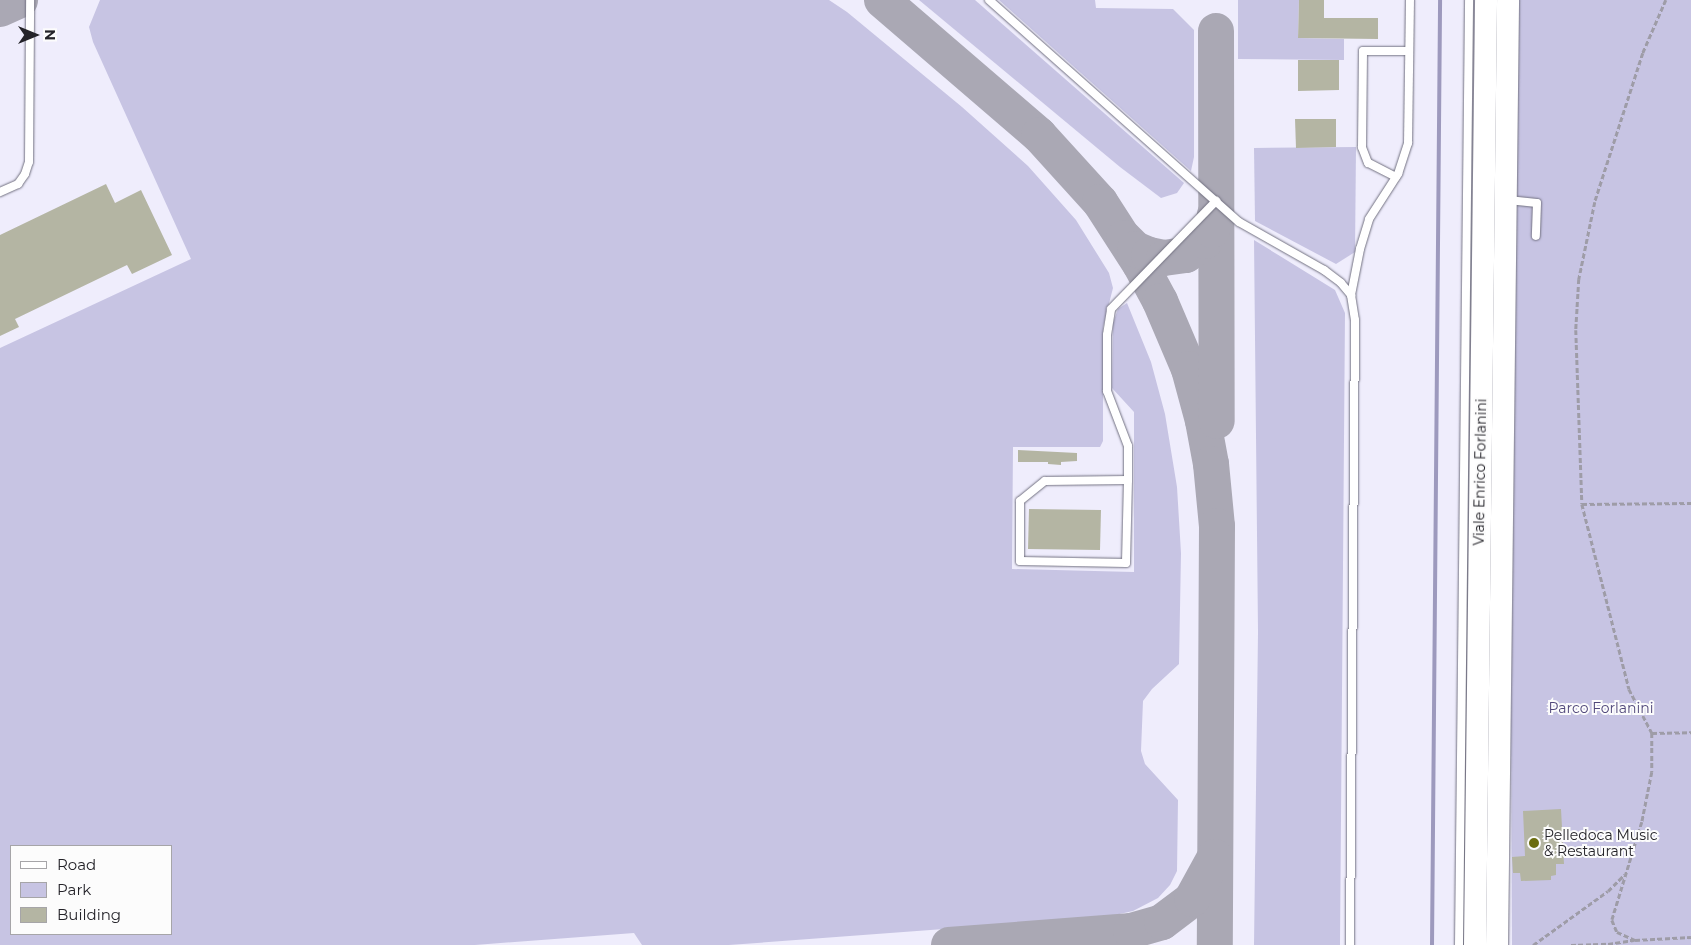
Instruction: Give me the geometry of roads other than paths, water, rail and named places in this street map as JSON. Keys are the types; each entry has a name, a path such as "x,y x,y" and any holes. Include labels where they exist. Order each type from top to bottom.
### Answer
{"main road":[{"name":"Viale Enrico Forlanini","path":"1475,945 1486,0"},
{"name":"Viale Enrico Forlanini","path":"1497,945 1508,0"}],"lane":[{"path":"0,192 18,184 25,174 29,162 30,0"},
{"path":"989,0 1239,222 1324,270 1341,283 1351,295"},
{"path":"1350,945 1355,320 1351,295 1360,249 1369,219 1396,177 1404,161 1408,142 1410,0"},
{"path":"1459,945 1469,0"},
{"path":"1396,177 1368,163 1362,147 1363,51 1409,51"},
{"path":"1506,200 1537,203 1536,236"},
{"path":"1128,480 1045,481 1020,502 1020,561 1126,563 1128,480 1128,446 1107,391 1107,335 1111,309 1216,201"}],"waterway":[{"path":"1432,945 1440,0"}],"place":[{"name":"Pelledoca Music & Restaurant","path":"1534,843"}],"park label":[{"name":"Parco Forlanini","path":"1601,708"}]}
